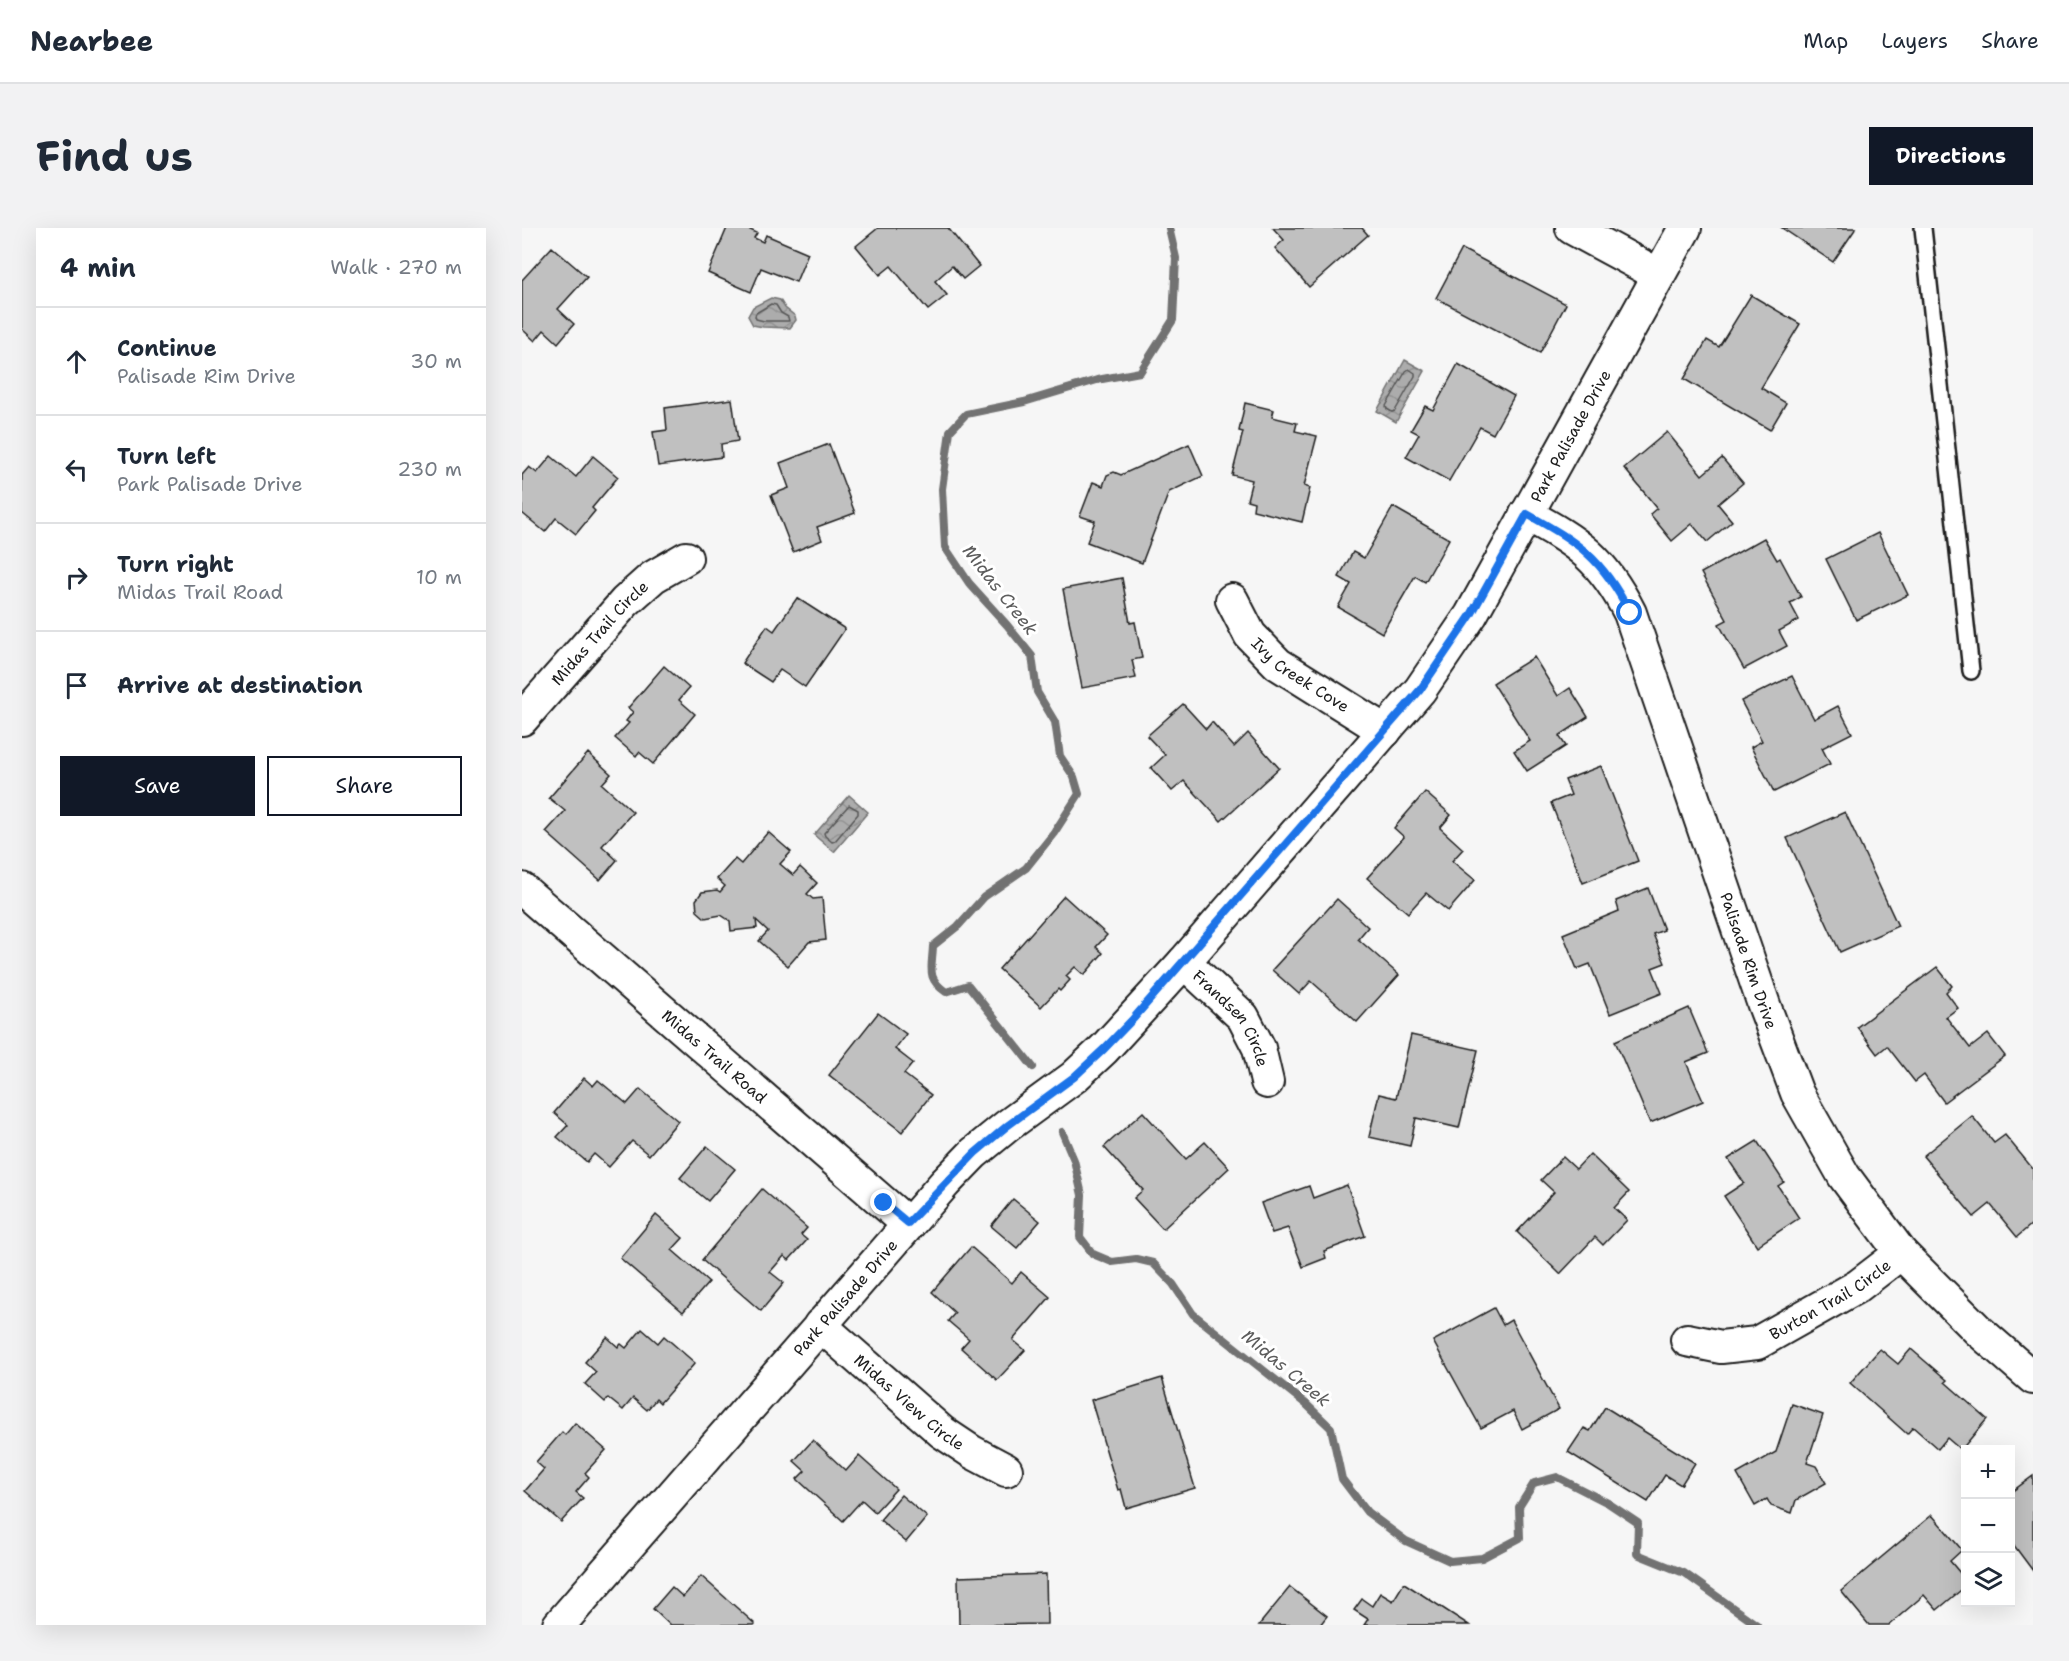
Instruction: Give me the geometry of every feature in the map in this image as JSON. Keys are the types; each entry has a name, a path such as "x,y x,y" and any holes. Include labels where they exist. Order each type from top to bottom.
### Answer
{"street":[{"path":"1572,228 1659,275"},
{"name":"Park Palisade Drive","path":"563,1624 908,1223 975,1153 1007,1126 1074,1077 1104,1049 1184,962 1420,690 1471,615 1685,228"},
{"name":"Palisade Rim Drive","path":"1527,514 1578,545 1600,565 1618,589 1630,613 1764,1005 1797,1093 1844,1176 1901,1253 1979,1331 2033,1378"},
{"name":"Midas Trail Circle","path":"522,719 625,602 653,577 686,558"},
{"name":"Ivy Creek Cove","path":"1232,600 1250,635 1278,664 1385,731"},
{"name":"Midas Trail Road","path":"522,889 908,1223"},
{"name":"Frandsen Circle","path":"1184,962 1243,1017 1259,1048 1267,1082"},
{"name":"Burton Trail Circle","path":"1687,1340 1721,1347 1757,1343 1858,1286 1901,1253"},
{"name":"Midas View Circle","path":"820,1325 942,1432 972,1452 1006,1470"}],"lane":[{"path":"1923,228 1971,671"}],"water":[{"path":"771,298 780,300 785,308 795,316 796,320 790,328 753,325 748,316 753,307"},
{"path":"1405,360 1425,371 1396,422 1377,411"},
{"path":"849,795 868,812 834,852 814,835"}],"building":[{"path":"727,228 746,228 757,233 754,238 763,242 766,235 808,253 796,282 761,268 751,292 708,273"},
{"path":"878,228 948,228 979,266 963,279 952,266 935,281 947,295 928,310 891,266 880,275 856,246"},
{"path":"1273,228 1362,228 1368,235 1309,287 1275,248 1284,240"},
{"path":"1782,228 1856,228 1833,262"},
{"path":"552,247 587,277 558,309 574,324 558,343 544,330 535,341 522,329 522,280"},
{"path":"1462,249 1566,304 1540,353 1436,298"},
{"path":"1751,295 1800,324 1761,388 1786,403 1770,430 1684,379 1707,340 1719,347"},
{"path":"1458,364 1514,396 1493,434 1480,427 1449,481 1406,457 1419,434 1411,430 1425,406 1433,410"},
{"path":"732,399 738,441 721,444 722,457 658,466 653,432 667,430 665,408"},
{"path":"1245,403 1274,410 1272,417 1297,423 1295,431 1317,436 1304,486 1310,488 1302,522 1253,510 1254,502 1247,500 1252,480 1232,475 1243,432 1239,431"},
{"path":"1667,432 1702,475 1722,458 1743,483 1718,504 1732,521 1707,542 1692,524 1672,541 1650,514 1657,508 1624,468"},
{"path":"829,444 855,513 817,527 822,540 793,552 771,495 789,488 780,463"},
{"path":"1189,444 1203,476 1169,492 1142,563 1087,542 1095,521 1080,516 1093,482 1103,486 1107,475 1114,472 1121,475"},
{"path":"551,456 576,477 593,456 618,477 592,508 595,511 576,534 556,518 545,532 522,513 522,475 529,467 537,473"},
{"path":"1393,507 1449,539 1425,582 1415,576 1382,633 1338,607 1351,584 1339,577 1353,552 1364,558"},
{"path":"1878,533 1908,595 1856,620 1826,559"},
{"path":"1764,538 1777,560 1780,558 1801,597 1790,603 1799,620 1779,631 1787,646 1744,669 1719,624 1727,620 1701,573"},
{"path":"1122,578 1130,623 1135,622 1142,658 1132,660 1136,678 1082,688 1063,589"},
{"path":"797,598 845,629 805,687 780,670 771,682 742,663 767,626 774,631"},
{"path":"1534,657 1558,696 1570,688 1588,717 1559,736 1566,746 1527,771 1514,751 1530,741 1493,683"},
{"path":"664,666 689,688 679,700 695,714 653,764 639,752 636,756 615,738 629,723 626,721 633,712 628,708"},
{"path":"1792,676 1814,719 1838,706 1852,733 1822,748 1830,764 1774,792 1751,747 1762,741 1741,701"},
{"path":"1183,704 1206,729 1212,722 1234,747 1248,733 1279,768 1221,821 1184,781 1172,791 1151,768 1165,755 1147,736"},
{"path":"588,753 611,774 602,784 633,812 602,846 617,860 600,880 546,832 565,811 549,798"},
{"path":"1601,766 1638,861 1583,883 1551,803 1571,795 1565,780"},
{"path":"1425,792 1451,815 1440,828 1463,849 1452,861 1475,880 1448,911 1426,893 1408,913 1367,878 1404,837 1394,828"},
{"path":"1845,812 1898,926 1840,952 1787,838"},
{"path":"768,832 791,852 780,864 793,875 800,867 817,883 807,894 813,899 822,898 826,940 809,942 788,966 759,941 768,931 756,920 757,928 731,931 730,921 721,915 705,918 697,911 696,900 702,892 717,890 720,892 725,886 717,879 735,859 741,864"},
{"path":"1648,888 1664,930 1653,934 1665,963 1652,968 1662,993 1610,1014 1590,964 1577,969 1563,934 1619,911 1616,901"},
{"path":"1064,896 1107,935 1096,947 1103,953 1084,975 1075,967 1066,976 1070,980 1041,1007 999,969"},
{"path":"1337,899 1368,927 1358,939 1399,975 1357,1022 1311,981 1299,994 1272,970"},
{"path":"1937,967 1952,986 1946,992 1958,1008 1946,1017 1970,1048 1988,1034 2005,1056 1944,1102 1924,1075 1915,1082 1887,1046 1877,1054 1857,1027"},
{"path":"1689,1008 1708,1053 1686,1062 1703,1101 1650,1123 1615,1041"},
{"path":"878,1013 906,1034 895,1049 913,1063 904,1074 931,1095 902,1132 829,1075"},
{"path":"1411,1035 1478,1050 1459,1128 1416,1118 1410,1146 1369,1137 1379,1094 1396,1098"},
{"path":"584,1078 593,1086 598,1080 627,1104 640,1089 678,1121 649,1155 632,1141 609,1167 594,1154 587,1162 557,1137 568,1125 554,1113"},
{"path":"1143,1112 1186,1159 1205,1142 1229,1168 1163,1229 1134,1198 1143,1190 1104,1147"},
{"path":"1972,1116 1994,1143 2005,1135 2033,1169 2033,1223 2017,1237 1990,1204 1974,1217 1923,1156"},
{"path":"1757,1141 1784,1182 1778,1186 1799,1218 1757,1246 1724,1196 1744,1183 1728,1159"},
{"path":"707,1146 735,1169 708,1201 680,1178"},
{"path":"1590,1154 1629,1192 1614,1208 1627,1220 1603,1245 1595,1237 1560,1274 1517,1232 1554,1192 1541,1180 1563,1157 1576,1169"},
{"path":"1347,1185 1365,1236 1324,1251 1326,1258 1303,1267 1288,1228 1272,1233 1261,1203 1309,1186 1313,1198"},
{"path":"762,1189 807,1228 801,1235 807,1240 789,1260 784,1256 770,1272 784,1283 761,1311 702,1260"},
{"path":"1013,1199 1040,1221 1017,1248 991,1226"},
{"path":"656,1215 683,1238 672,1250 709,1282 683,1312 620,1258"},
{"path":"971,1247 1012,1283 1021,1272 1050,1297 1013,1340 1025,1350 997,1380 961,1348 969,1339 948,1321 955,1313 932,1292"},
{"path":"1494,1308 1503,1325 1511,1320 1559,1409 1522,1429 1513,1411 1481,1428 1433,1341"},
{"path":"642,1329 658,1343 664,1336 695,1363 660,1403 656,1399 647,1410 633,1398 623,1410 608,1398 605,1402 585,1384 596,1372 585,1362 607,1337 618,1347 621,1344 626,1348"},
{"path":"1880,1349 1898,1364 1911,1349 1987,1419 1965,1445 1961,1445 1961,1450 1947,1438 1938,1449 1913,1427 1907,1434 1850,1383"},
{"path":"1162,1378 1195,1488 1126,1508 1121,1489 1118,1490 1091,1400"},
{"path":"1792,1404 1823,1415 1807,1463 1816,1466 1826,1483 1796,1500 1792,1513 1771,1506 1767,1499 1755,1506 1737,1474 1776,1452"},
{"path":"1605,1407 1695,1463 1681,1485 1665,1475 1648,1502 1568,1452 1584,1428 1590,1431"},
{"path":"575,1423 606,1450 585,1473 589,1477 576,1492 583,1498 561,1522 525,1491 544,1469 536,1462 562,1432 565,1435"},
{"path":"813,1440 846,1471 859,1456 896,1489 875,1512 862,1500 843,1521 797,1479 805,1471 794,1461"},
{"path":"2033,1476 2033,1571 2015,1547 2015,1489"},
{"path":"901,1495 927,1517 906,1542 880,1520"},
{"path":"1932,1515 1961,1549 1950,1561 1961,1574 1961,1590 1937,1610 1924,1595 1889,1625 1869,1625 1841,1591"},
{"path":"1046,1574 1047,1624 959,1625 958,1577"},
{"path":"701,1576 755,1624 670,1625 653,1609 672,1587 683,1597"},
{"path":"1404,1583 1469,1625 1364,1625 1368,1619 1354,1610 1362,1599 1372,1606 1380,1593 1393,1601"},
{"path":"1290,1587 1327,1616 1320,1625 1259,1625"}],"waterway":[{"name":"Midas Creek","path":"1033,1067 968,985 946,992 935,982 931,967 933,946 958,926 984,897 1026,868 1054,833 1079,794 1074,777 1060,756 1055,722 1037,692 1032,656 969,583 945,547 942,489 950,431 966,414 1024,402 1097,380 1140,372 1173,320 1176,258 1169,228"},
{"name":"Midas Creek","path":"1062,1132 1074,1160 1082,1195 1080,1237 1093,1254 1112,1262 1136,1259 1153,1263 1173,1284 1193,1314 1306,1404 1331,1428 1342,1479 1367,1512 1406,1541 1450,1561 1482,1558 1520,1538 1519,1507 1534,1483 1557,1477 1608,1503 1638,1523 1637,1554 1684,1573 1757,1625"}],"route":[{"path":"884,1203 908,1223 975,1153 1007,1126 1074,1077 1133,1019 1420,690 1471,615 1527,514 1578,545 1600,565 1618,589 1630,613"}]}
